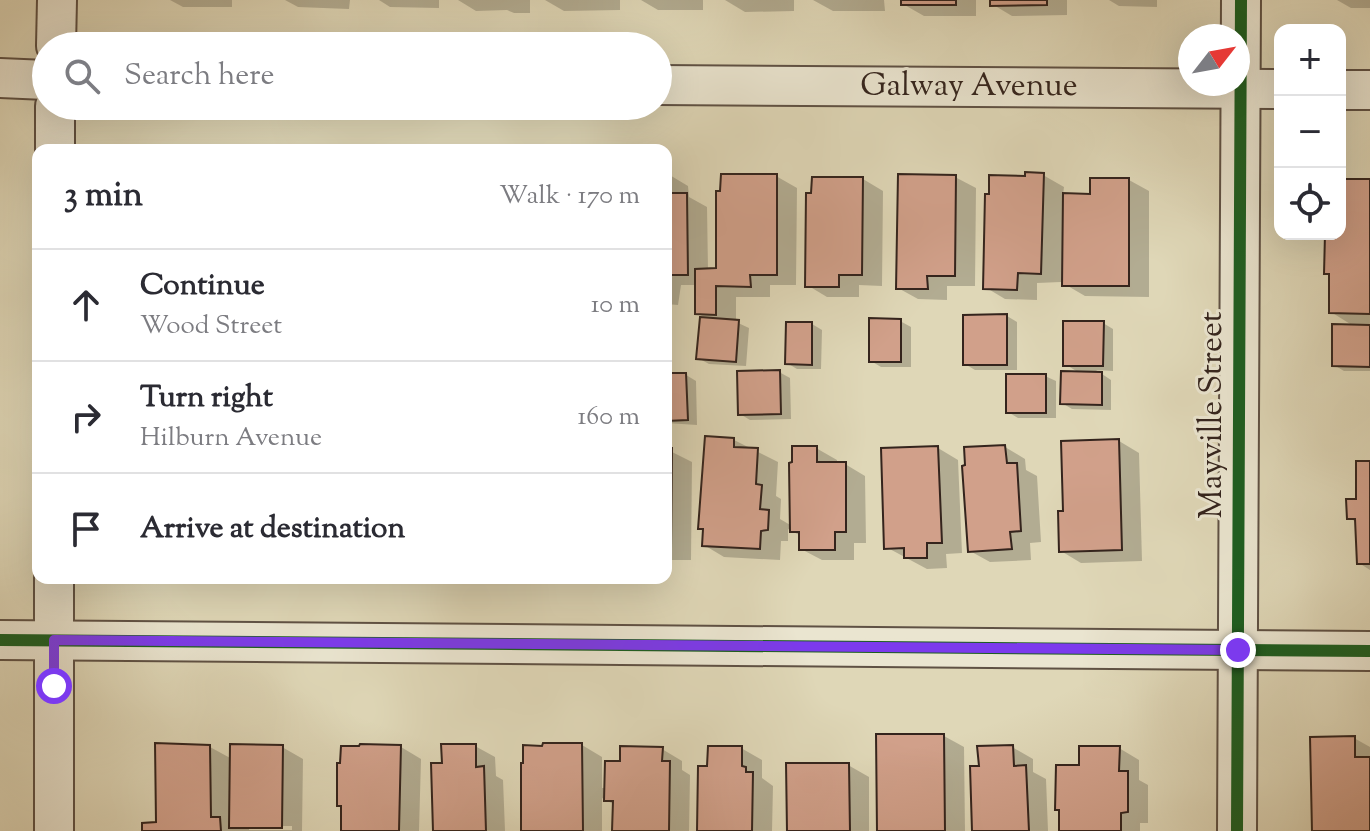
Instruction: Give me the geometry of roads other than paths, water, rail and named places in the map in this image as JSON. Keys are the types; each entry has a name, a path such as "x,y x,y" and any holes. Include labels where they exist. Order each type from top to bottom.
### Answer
{"street":[{"path":"56,32 57,0"},
{"name":"Mayville Street","path":"1241,0 1241,24"},
{"path":"0,78 32,79"},
{"name":"Galway Avenue","path":"672,85 1178,89"},
{"name":"Galway Avenue","path":"1250,89 1274,89"},
{"path":"1346,90 1370,90"},
{"name":"Mayville Street","path":"1237,831 1240,96"},
{"path":"55,120 55,144"},
{"path":"54,584 54,831"},
{"path":"0,640 1370,651"}]}
